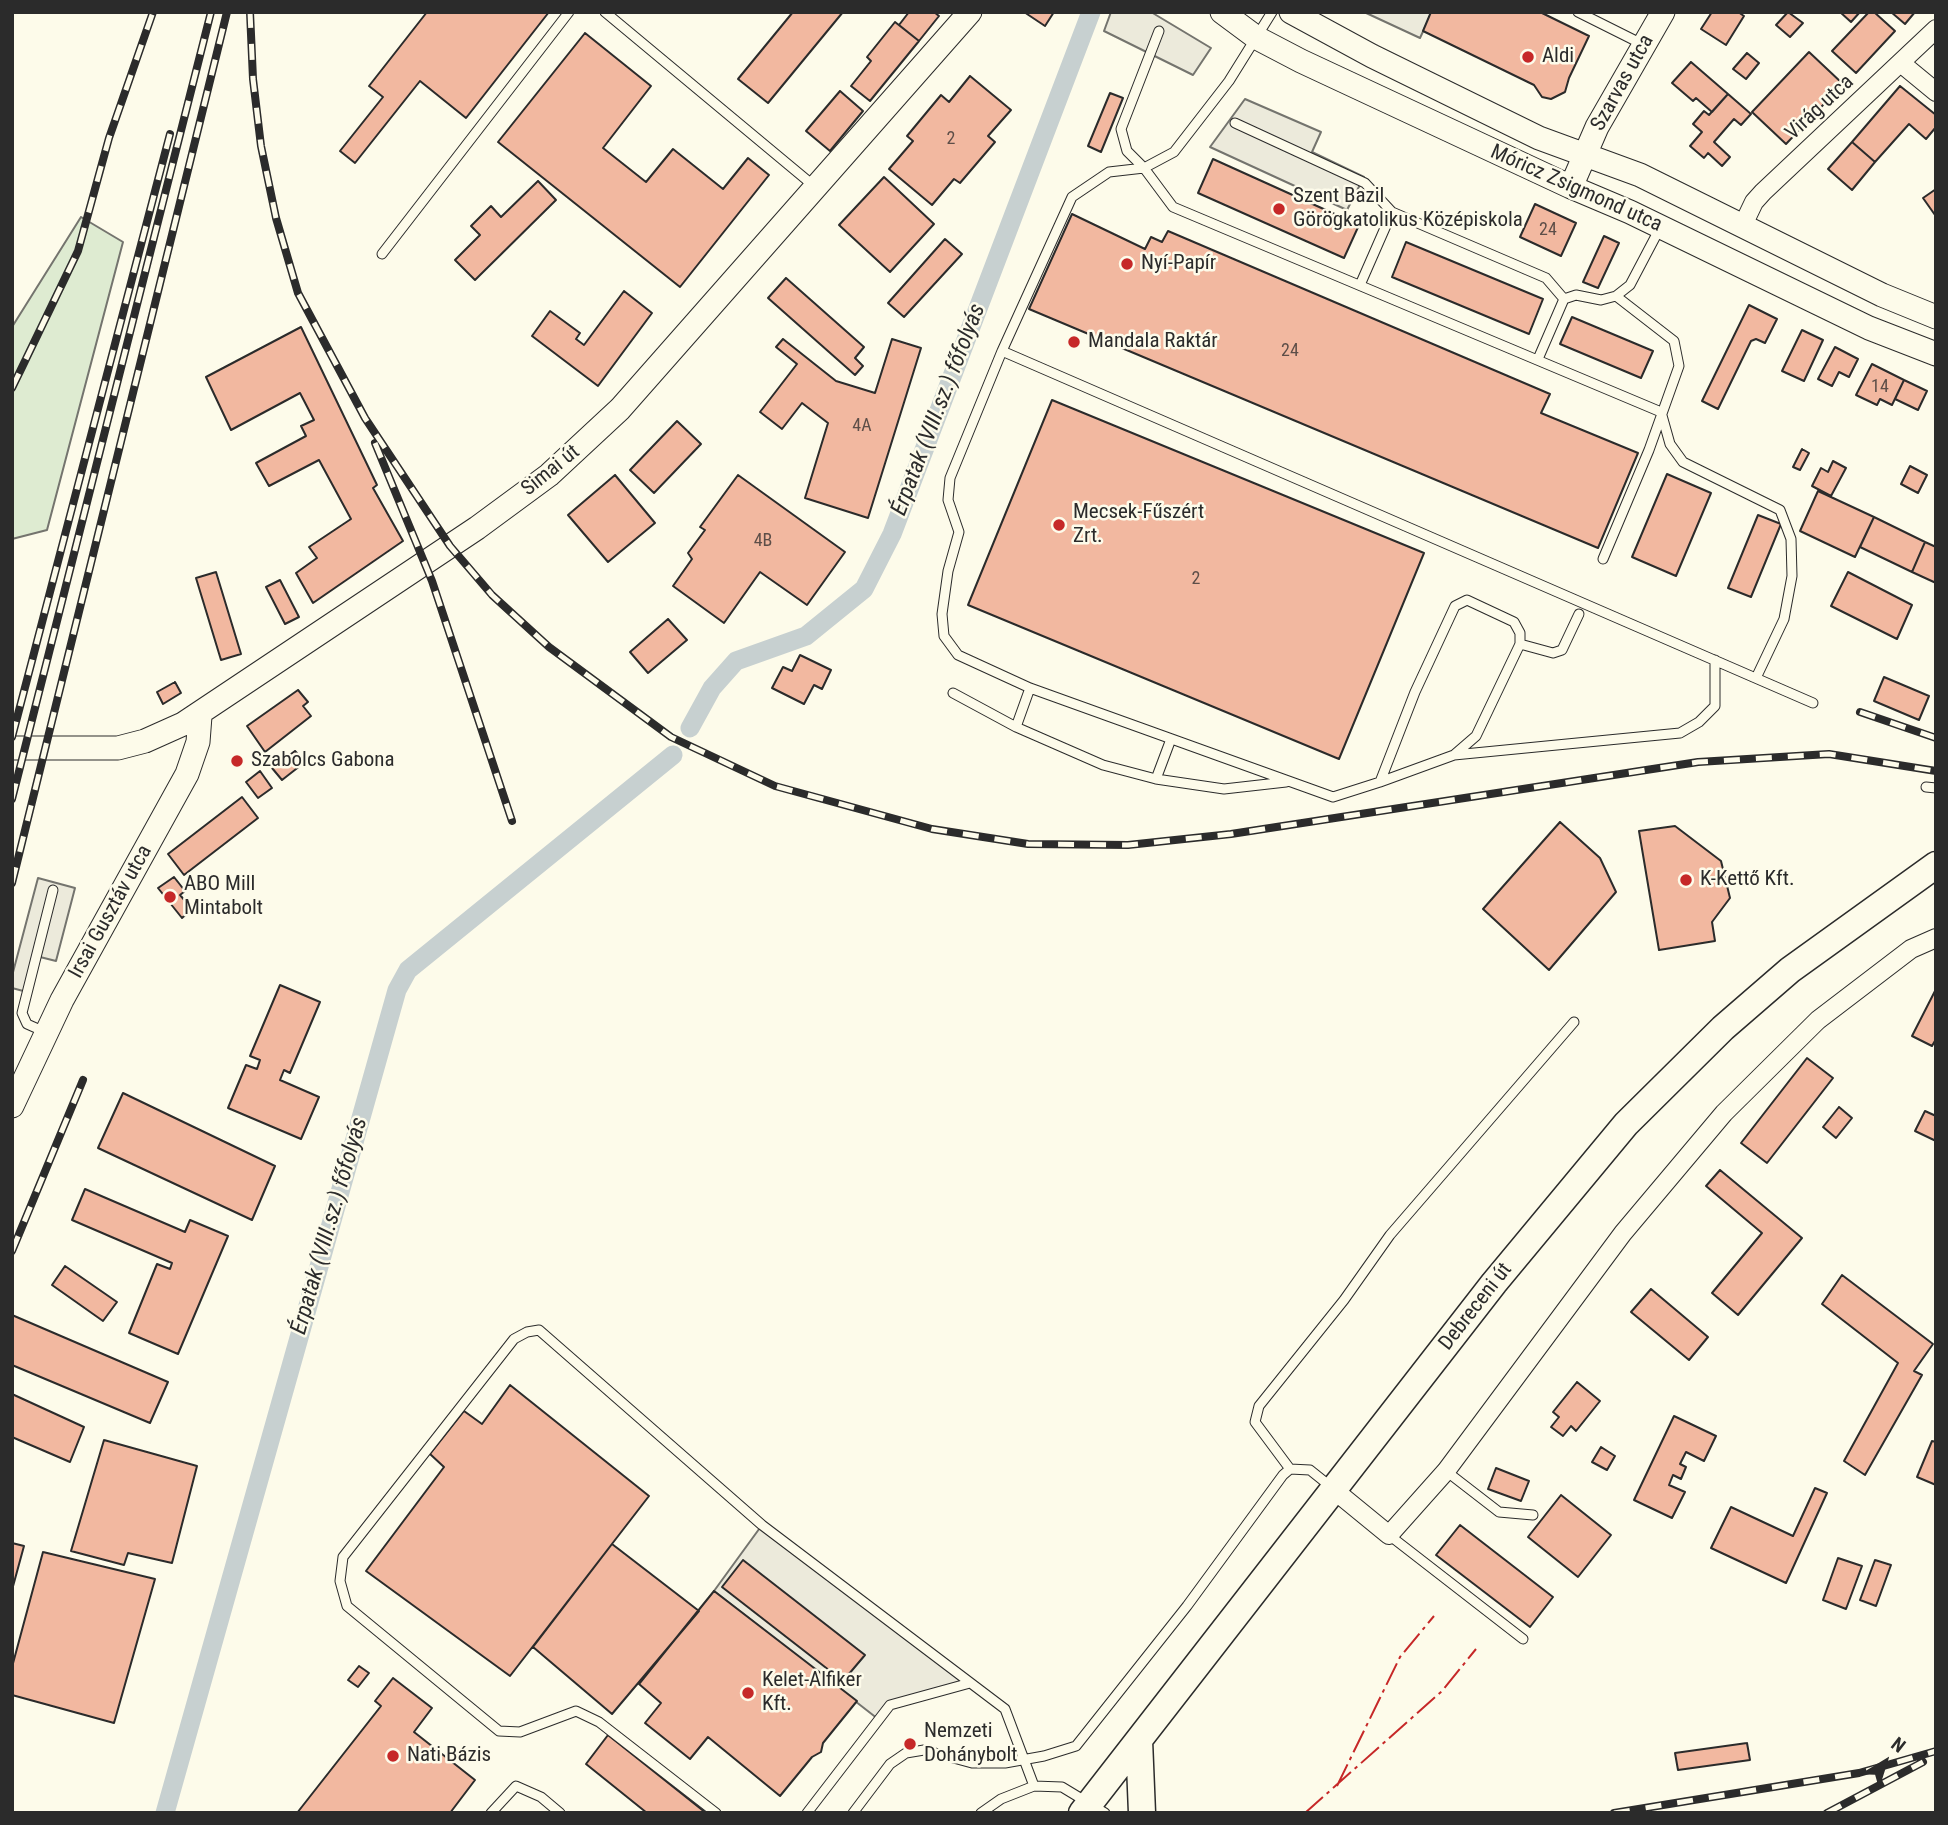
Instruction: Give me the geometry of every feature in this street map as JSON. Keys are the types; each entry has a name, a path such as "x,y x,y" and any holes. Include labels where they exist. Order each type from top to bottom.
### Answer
{"main road":[{"name":"Simai út","path":"12,748 118,748 145,741 200,716 477,528 583,446 696,325 970,12"},
{"name":"Móricz Zsigmond utca","path":"1222,12 1257,37 1869,328 1936,355"},
{"name":"Móricz Zsigmond utca","path":"1292,12 1372,56 1539,138 1640,175 1882,295 1936,317"},
{"name":"Szarvas utca","path":"1571,187 1597,127 1663,12"},
{"name":"Irsai Gusztáv utca","path":"12,1106 47,1032 187,774 198,742 200,716"},
{"name":"Debreceni út","path":"1093,1809 1139,1740 1494,1283 1626,1124 1723,1028 1790,970 1936,865"},
{"path":"1139,1740 1142,1813"}],"street":[{"name":"Virág utca","path":"1743,225 1754,202 1763,192 1936,30"},
{"path":"1902,64 1936,92"},
{"path":"1334,1490 1389,1535 1446,1471 1623,1233 1724,1113 1818,1020 1911,949 1936,938"}],"lane":[{"path":"382,254 569,12"},
{"path":"605,12 816,187"},
{"path":"1272,12 1229,81 1174,152 1144,168 1109,172 1072,197 1002,351 950,478 948,500 960,532 948,571 944,636 958,655 1030,688 1333,797 1354,793 1454,755 1680,733 1699,722 1715,706 1715,660"},
{"path":"1577,12 1644,45"},
{"path":"1159,31 1121,129 1126,151 1144,168 1173,207 1661,412"},
{"path":"1235,123 1365,183 1392,212 1546,278 1564,299"},
{"path":"1360,285 1392,212"},
{"path":"1538,359 1564,299 1576,295 1601,300 1616,296 1630,285 1661,227"},
{"path":"1603,559 1649,450 1679,366 1674,341 1616,296"},
{"path":"1002,351 1813,703"},
{"path":"1661,412 1670,444 1683,462 1761,498 1780,510 1788,526 1793,559 1784,619 1756,678"},
{"path":"1380,782 1415,692 1455,606 1467,600 1514,622 1520,633 1520,644 1476,736 1454,755"},
{"path":"1520,644 1553,653 1562,650 1579,614"},
{"path":"1016,727 1030,688"},
{"path":"953,693 1016,727 1103,765 1156,779 1224,789 1292,782"},
{"path":"1156,779 1171,738"},
{"path":"47,1032 27,1024 22,1013 53,890"},
{"path":"1290,1469 1255,1422 1259,1406 1344,1300 1390,1235 1574,1022"},
{"path":"716,1813 599,1722 576,1710 520,1732 499,1731 347,1606 340,1581 343,1557 514,1339 527,1332 539,1330 762,1525 1005,1709 1034,1786"},
{"path":"1290,1469 1310,1470 1334,1490"},
{"path":"853,1813 890,1764 906,1753 924,1750 972,1763 1024,1759 1076,1746 1290,1469"},
{"path":"1446,1471 1499,1512 1532,1515"},
{"path":"1389,1535 1523,1639"},
{"path":"807,1813 890,1705 970,1683"},
{"path":"491,1813 516,1786 541,1797 560,1813"},
{"path":"981,1813 1001,1798 1034,1786 1062,1787 1093,1809"}],"green space":[{"path":"81,217 123,242 47,530 12,539 12,327"}],"shaded area":[{"path":"1111,12 1151,12 1211,48 1193,75 1104,31"},
{"path":"1364,12 1432,12 1420,38"},
{"path":"1245,99 1321,132 1312,152 1364,177 1347,210 1210,147"},
{"path":"38,878 75,888 56,961 36,956 27,992 12,988 12,976"},
{"path":"762,1525 970,1683 890,1705 878,1719 714,1591"}],"building":[{"path":"427,12 549,12 466,118 420,81 355,163 340,151 383,97 369,86"},
{"path":"793,12 843,12 768,103 738,79"},
{"path":"909,12 934,12 939,16 919,41 899,25"},
{"path":"1024,12 1054,12 1045,26"},
{"name":"Aldi","path":"1431,12 1540,12 1589,36 1565,92 1551,99 1542,97 1534,85 1423,31"},
{"path":"1712,12 1738,12 1744,16 1726,45 1701,29"},
{"path":"1788,12 1803,23 1790,37 1776,25"},
{"path":"1840,12 1860,12 1851,22"},
{"path":"1869,12 1874,12 1895,31 1856,73 1832,51"},
{"path":"1891,12 1915,12 1905,24"},
{"path":"895,22 919,41 870,101 851,86 871,61 867,57"},
{"path":"585,33 651,86 603,148 646,182 673,149 723,189 748,158 769,175 680,287 498,142"},
{"path":"1809,52 1843,84 1786,144 1752,112"},
{"path":"1747,53 1759,63 1746,79 1733,69"},
{"path":"1691,62 1728,94 1712,112 1696,98 1693,101 1672,83"},
{"path":"970,76 1011,110 988,136 995,142 960,183 954,179 932,205 889,169 913,141 907,136 941,95 949,102"},
{"path":"1900,86 1936,115 1936,127 1926,139 1909,124 1875,162 1852,142"},
{"path":"840,91 863,111 830,151 806,131"},
{"path":"1110,93 1123,98 1101,152 1088,146"},
{"path":"1728,94 1751,114 1741,125 1734,119 1714,142 1730,157 1722,166 1708,153 1704,158 1690,146 1702,132 1693,124 1704,111 1709,115"},
{"path":"1852,142 1875,162 1852,190 1828,169"},
{"name":"Szent Bazil Görögkatolikus Középiskola","path":"1213,159 1359,225 1344,258 1198,193"},
{"path":"884,177 934,224 890,272 839,225"},
{"path":"538,181 556,200 475,280 455,260 480,235 471,226 491,206 501,217"},
{"path":"1936,189 1936,215 1935,215 1923,198"},
{"path":"1535,204 1576,223 1561,256 1520,237"},
{"path":"1072,214 1145,249 1151,237 1162,242 1168,231 1550,394 1541,413 1638,453 1598,548 1029,309"},
{"path":"1604,236 1619,243 1598,288 1583,282"},
{"path":"945,239 962,254 904,317 888,303"},
{"path":"1406,242 1543,299 1529,334 1392,277"},
{"path":"786,278 864,347 855,358 863,366 855,375 768,298"},
{"path":"624,291 652,313 598,386 532,336 550,311 580,333 576,339 584,345"},
{"path":"1749,305 1777,319 1765,343 1756,339 1751,341 1718,409 1702,401"},
{"path":"1572,317 1653,351 1641,378 1560,344"},
{"path":"301,327 377,485 373,488 403,541 313,603 296,573 317,558 309,547 351,519 319,460 269,486 256,463 306,436 301,426 314,420 300,393 231,430 206,377"},
{"path":"1802,330 1823,340 1804,381 1782,371"},
{"path":"783,339 836,381 875,393 892,339 921,348 868,518 805,498 828,423 802,403 782,429 760,412 797,364 776,347"},
{"path":"1835,347 1858,359 1849,377 1839,372 1832,386 1818,379"},
{"path":"1872,364 1904,380 1892,405 1880,399 1877,405 1856,395"},
{"path":"1904,380 1927,391 1918,410 1895,399"},
{"path":"1052,400 1424,553 1339,759 968,605"},
{"path":"677,421 701,444 654,493 630,470"},
{"path":"1802,449 1809,453 1800,470 1793,467"},
{"path":"1833,461 1846,468 1831,496 1812,486 1821,468 1828,472"},
{"path":"1910,466 1927,475 1918,493 1901,484"},
{"path":"1667,474 1711,493 1676,576 1632,557"},
{"path":"615,475 655,523 608,562 568,515"},
{"path":"738,475 845,552 807,605 760,572 724,623 673,586 692,559 688,553 705,530 700,527"},
{"path":"1818,491 1874,517 1855,557 1800,531"},
{"path":"1758,515 1781,524 1751,597 1728,588"},
{"path":"1874,517 1925,542 1912,572 1860,547"},
{"path":"1925,542 1936,547 1936,583 1912,572"},
{"path":"216,572 241,654 221,660 196,578"},
{"path":"1848,572 1912,605 1897,639 1831,606"},
{"path":"280,580 299,617 285,624 266,587"},
{"path":"668,619 687,640 648,673 630,652"},
{"path":"800,655 831,670 822,689 814,685 804,704 772,688 783,667 792,671"},
{"path":"1884,677 1929,696 1919,720 1874,701"},
{"path":"175,682 181,693 163,704 157,692"},
{"path":"298,690 308,702 303,706 311,716 265,752 247,726"},
{"path":"295,751 305,762 282,780 272,768"},
{"path":"260,771 272,788 258,798 246,782"},
{"path":"242,797 258,818 184,875 168,854"},
{"path":"1560,822 1600,858 1616,892 1549,970 1483,909"},
{"name":"K-Kettő Kft.","path":"1675,826 1721,861 1730,898 1712,922 1715,941 1659,950 1639,831"},
{"path":"174,877 185,891 180,895 192,909 182,918 158,888"},
{"path":"280,985 320,1002 290,1073 284,1070 280,1080 319,1097 301,1139 228,1108 246,1065 257,1069 260,1060 250,1056"},
{"path":"1936,989 1936,1039 1932,1046 1912,1036"},
{"path":"1807,1058 1833,1078 1767,1163 1741,1143"},
{"path":"123,1093 275,1166 252,1220 98,1148"},
{"path":"1839,1107 1852,1118 1836,1138 1823,1127"},
{"path":"1925,1111 1936,1116 1936,1141 1915,1131"},
{"path":"1720,1170 1802,1238 1738,1315 1712,1293 1762,1233 1706,1186"},
{"path":"85,1189 185,1232 190,1220 228,1236 178,1354 129,1333 157,1264 170,1269 172,1263 72,1220"},
{"path":"65,1266 117,1302 103,1321 52,1285"},
{"path":"1842,1275 1933,1344 1914,1371 1922,1375 1865,1475 1844,1461 1898,1363 1822,1304"},
{"path":"1651,1289 1708,1337 1689,1360 1631,1312"},
{"path":"12,1315 168,1382 150,1423 12,1365"},
{"path":"1577,1382 1600,1401 1576,1431 1571,1426 1563,1436 1551,1427 1559,1417 1553,1412"},
{"path":"510,1385 649,1496 510,1676 366,1571 444,1467 430,1454 464,1411 482,1424"},
{"path":"12,1394 84,1427 70,1462 12,1437"},
{"path":"1674,1416 1716,1436 1704,1461 1686,1452 1680,1464 1686,1467 1681,1479 1673,1475 1669,1485 1685,1492 1672,1518 1634,1500"},
{"path":"104,1440 197,1466 172,1563 128,1553 124,1565 71,1551"},
{"path":"1932,1441 1936,1442 1936,1485 1917,1477"},
{"path":"1601,1447 1615,1456 1607,1470 1592,1462"},
{"path":"1496,1468 1529,1481 1521,1501 1488,1489"},
{"path":"1815,1488 1827,1493 1786,1583 1711,1548 1731,1507 1793,1536"},
{"path":"1561,1495 1611,1535 1578,1577 1528,1537"},
{"path":"1460,1525 1553,1597 1530,1627 1436,1555"},
{"path":"12,1543 24,1546 12,1590"},
{"path":"612,1544 699,1611 612,1714 533,1647"},
{"path":"43,1552 155,1579 114,1723 12,1695 12,1667"},
{"path":"1838,1558 1862,1566 1846,1609 1823,1600"},
{"path":"743,1560 865,1655 843,1681 722,1587"},
{"path":"1875,1560 1891,1565 1876,1606 1860,1600"},
{"name":"Kelet-Alfiker Kft.","path":"714,1591 857,1701 823,1743 821,1752 812,1757 780,1796 708,1737 690,1759 645,1723 661,1703 639,1684"},
{"path":"359,1666 369,1673 358,1687 348,1680"},
{"name":"Nati Bázis","path":"393,1678 432,1708 414,1732 475,1780 450,1813 297,1813 381,1706 375,1701"},
{"path":"608,1735 706,1813 647,1813 586,1764"},
{"path":"1747,1743 1750,1760 1678,1770 1675,1753"}],"waterway":[{"name":"Érpatak (VIII.sz.) főfolyás","path":"690,728 712,688 736,661 806,636 864,589 892,534 1091,12"},
{"name":"Érpatak (VIII.sz.) főfolyás","path":"165,1813 397,990 408,970 673,755"}],"railway":[{"path":"12,388 78,251 109,138 153,12"},
{"path":"12,799 211,12"},
{"path":"12,883 227,12"},
{"path":"250,12 253,79 261,146 276,218 298,293 365,418 450,546 492,595 549,647 671,737 775,786 932,829 1028,844 1128,845 1231,834 1698,762 1829,754 1936,771"},
{"path":"12,737 170,134"},
{"path":"375,443 432,581 512,821"},
{"path":"1860,712 1936,738"},
{"path":"12,1251 83,1080"},
{"path":"1614,1813 1859,1773 1936,1751"},
{"path":"1827,1813 1923,1762"}],"power":[{"path":"1337,1786 1400,1657 1434,1616"},
{"path":"1305,1813 1442,1691 1476,1649"}],"place":[{"name":"Aldi","path":"1528,57"},
{"name":"Szent Bazil Görögkatolikus Középiskola","path":"1279,209"},
{"name":"Nyí-Papír","path":"1127,264"},
{"name":"Mandala Raktár","path":"1074,342"},
{"name":"Mecsek-Fűszért Zrt.","path":"1059,525"},
{"name":"Szabolcs Gabona","path":"237,761"},
{"name":"K-Kettő Kft.","path":"1686,880"},
{"name":"ABO Mill Mintabolt","path":"170,897"},
{"name":"Kelet-Alfiker Kft.","path":"748,1693"},
{"name":"Nemzeti Dohánybolt","path":"910,1744"},
{"name":"Nati Bázis","path":"393,1756"}]}
